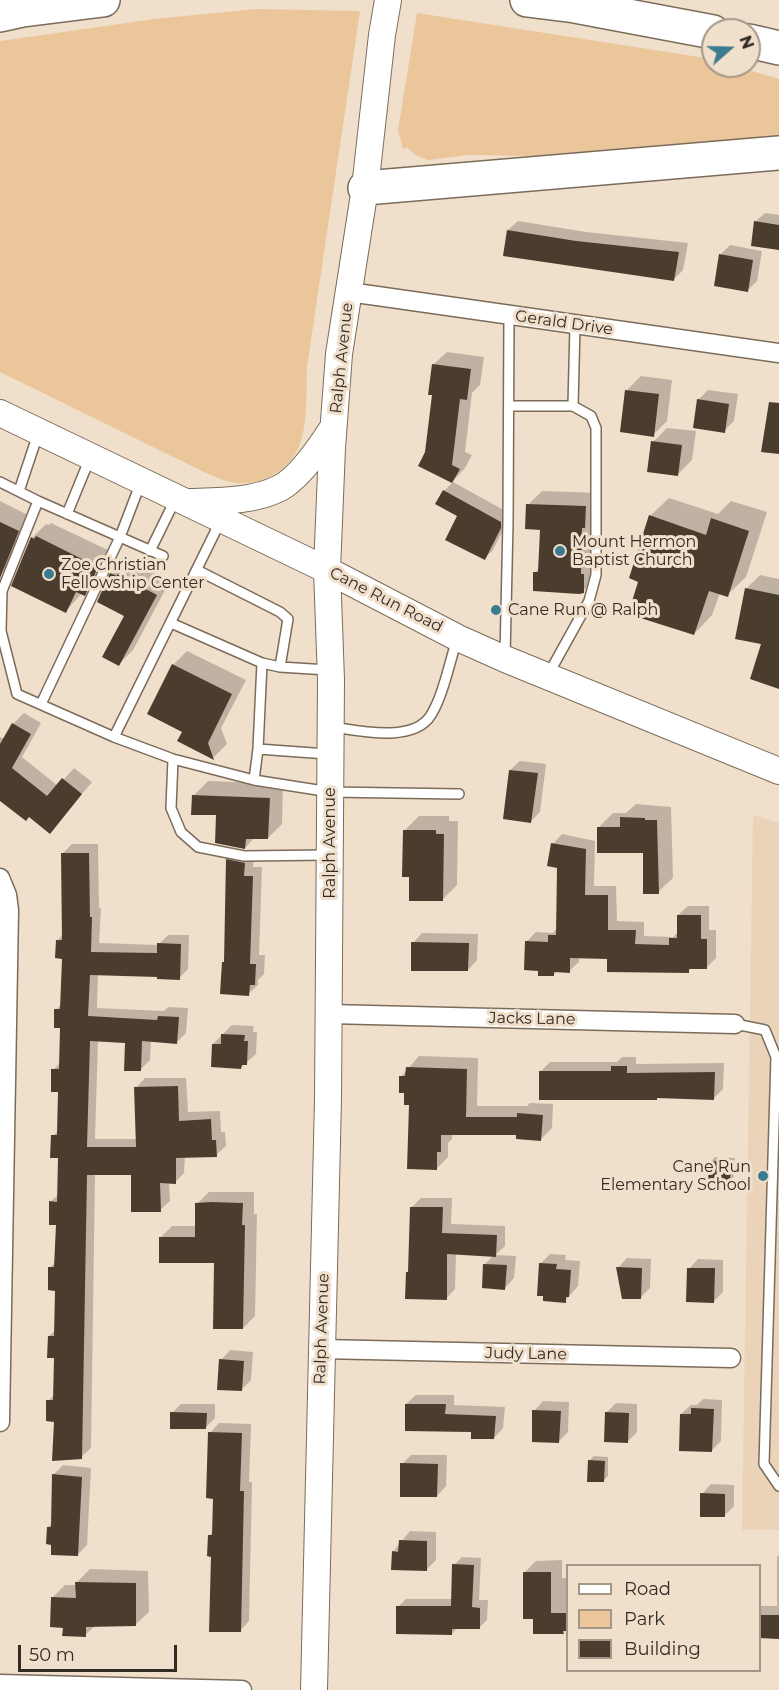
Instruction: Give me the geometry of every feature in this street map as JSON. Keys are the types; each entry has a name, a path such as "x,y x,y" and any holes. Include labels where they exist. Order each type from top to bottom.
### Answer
{"highway":[{"path":"0,15 103,0"},
{"path":"527,0 575,6 701,30"},
{"path":"761,44 779,48"},
{"path":"365,188 779,153"}],"street":[{"name":"Ralph Avenue","path":"314,1690 329,1014 330,670 327,570 339,354 365,188 388,0"},
{"name":"Gerald Drive","path":"349,292 779,353"},
{"name":"Cane Run Road","path":"3,417 39,432 327,570 458,638 779,771"},
{"path":"180,500 240,500 280,488 315,454 334,426"},
{"path":"0,878 7,895 9,910 0,1422"},
{"name":"Jacks Lane","path":"329,1014 735,1024"},
{"name":"Judy Lane","path":"321,1349 731,1358"},
{"path":"0,1684 242,1690"}],"lane":[{"path":"505,659 509,315"},
{"path":"573,406 575,325"},
{"path":"509,406 573,406 591,416 596,428 596,575 589,601 547,676"},
{"path":"19,491 39,432"},
{"path":"68,514 90,457"},
{"path":"0,482 163,556"},
{"path":"41,704 120,537 141,482"},
{"path":"150,551 180,500"},
{"path":"38,501 2,591 1,631 17,694 173,759 254,780 330,792 459,794"},
{"path":"114,736 221,520"},
{"path":"197,570 280,612 288,619 280,667"},
{"path":"171,623 262,663 280,667 330,670"},
{"path":"330,727 393,733 412,729 430,717 458,638"},
{"path":"254,780 258,749 262,663"},
{"path":"258,749 330,754"},
{"path":"173,759 171,808 182,832 198,847 244,856 330,855"},
{"path":"735,1024 765,1030 776,1057 775,1262 764,1464 779,1486"}],"shaded area":[{"name":"Cane Run Elementary School","path":"753,815 779,823 779,1530 742,1530"}],"green space":[{"path":"256,9 360,11 307,367 306,413 301,441 291,459 276,473 257,481 237,483 202,471 0,372 0,41 154,19"},
{"path":"417,13 701,57 701,78 761,78 761,74 779,79 779,140 531,156 469,155 428,160 417,156 407,147 403,149 398,130"}],"building":[{"path":"754,221 779,225 779,250 751,246"},
{"path":"507,230 576,241 679,252 674,281 503,256"},
{"path":"719,254 753,260 748,292 714,286"},
{"path":"432,364 471,369 467,400 460,399 452,465 460,469 452,483 418,466 425,452 432,395 428,395"},
{"path":"625,390 659,394 654,437 620,432"},
{"path":"697,399 729,404 725,433 693,428"},
{"path":"769,402 779,403 779,454 761,452"},
{"path":"651,441 682,445 678,476 647,472"},
{"path":"443,490 501,522 501,528 485,560 445,540 457,516 435,504"},
{"name":"Mount Hermon Baptist Church","path":"526,504 586,506 585,528 582,528 581,574 584,574 584,593 533,591 533,572 538,572 540,530 525,529"},
{"path":"649,515 706,535 711,518 749,531 728,597 709,591 694,635 628,614 638,582 629,578"},
{"path":"0,522 19,531 0,578"},
{"path":"36,536 98,567 85,596 76,592 66,613 11,586 31,537 34,539"},
{"path":"110,573 117,576 117,574 157,595 119,666 102,657 124,616 97,602"},
{"path":"745,588 779,595 779,689 750,679 761,644 735,639"},
{"path":"172,664 232,694 208,743 214,760 177,741 182,732 147,714"},
{"path":"12,723 31,734 12,768 47,796 62,778 82,794 50,834 29,817 26,821 0,801 0,744"},
{"path":"509,770 538,773 531,823 503,819"},
{"path":"192,795 270,798 268,839 246,839 245,849 215,843 216,815 191,815"},
{"path":"620,817 657,820 659,894 643,894 643,853 597,853 597,827 620,827"},
{"path":"403,830 436,830 436,834 444,834 443,901 409,901 409,877 402,877"},
{"path":"551,843 586,849 585,895 608,895 608,930 636,930 635,944 669,945 669,938 677,938 677,915 701,915 701,939 707,939 707,969 689,969 689,973 607,972 607,959 570,958 570,973 554,972 554,976 538,976 538,971 524,970 525,941 548,942 548,935 556,935 557,868 547,866"},
{"path":"61,853 89,853 91,952 157,953 157,943 181,944 180,980 90,975 88,1016 157,1020 158,1016 179,1017 177,1044 142,1041 141,1071 124,1071 125,1043 90,1041 87,1147 136,1147 134,1087 178,1086 179,1121 211,1119 212,1140 216,1140 217,1157 176,1158 176,1184 160,1183 161,1212 131,1212 131,1175 87,1175 82,1459 52,1461 54,1422 46,1421 46,1400 53,1400 54,1358 47,1358 48,1336 54,1336 55,1291 48,1290 48,1267 54,1267 56,1225 49,1225 49,1201 57,1202 58,1158 50,1158 51,1135 57,1135 58,1092 51,1092 51,1069 59,1069 60,1028 54,1028 54,1009 60,1009 62,959 55,958 56,940 62,940"},
{"path":"226,859 245,863 244,876 253,876 250,964 256,964 255,985 250,985 249,996 220,994 222,962 224,962"},
{"path":"411,942 469,943 468,971 411,971"},
{"path":"221,1034 245,1035 244,1041 248,1041 247,1065 242,1065 241,1069 211,1067 212,1044 221,1044"},
{"path":"611,1066 627,1066 627,1073 715,1072 714,1100 657,1098 657,1100 539,1100 539,1071 611,1071"},
{"path":"406,1067 467,1069 466,1117 517,1117 517,1113 543,1115 541,1141 516,1139 516,1135 441,1135 441,1152 437,1152 437,1170 407,1169 409,1105 404,1105 404,1093 399,1093 399,1076 405,1076"},
{"path":"709,1161 731,1162 730,1182 708,1182"},
{"path":"195,1203 243,1203 242,1225 245,1225 243,1329 213,1329 214,1263 159,1263 159,1237 195,1237"},
{"path":"410,1207 443,1207 442,1233 497,1235 496,1257 447,1254 447,1300 405,1299"},
{"path":"539,1263 557,1264 556,1269 571,1270 569,1297 566,1297 566,1303 543,1301 543,1296 537,1296"},
{"path":"483,1264 507,1265 505,1290 482,1288"},
{"path":"616,1267 642,1268 641,1299 622,1299"},
{"path":"687,1268 715,1268 714,1303 686,1302"},
{"path":"219,1359 244,1361 242,1391 217,1390"},
{"path":"405,1404 446,1404 445,1414 496,1416 494,1439 471,1439 471,1432 405,1431"},
{"path":"691,1408 714,1409 712,1452 679,1451 680,1414 691,1414"},
{"path":"532,1410 561,1411 559,1443 532,1442"},
{"path":"170,1412 207,1413 206,1429 170,1429"},
{"path":"605,1412 629,1413 628,1443 604,1442"},
{"path":"208,1432 242,1433 240,1491 244,1491 241,1632 209,1632 211,1557 207,1556 208,1535 212,1535 213,1499 206,1498"},
{"path":"588,1460 605,1461 604,1482 587,1482"},
{"path":"400,1463 438,1464 437,1497 400,1497"},
{"path":"52,1474 82,1477 78,1556 51,1555 51,1545 46,1544 47,1527 51,1527"},
{"path":"700,1493 725,1494 725,1517 700,1517"},
{"path":"399,1540 427,1541 427,1571 391,1570 392,1551 398,1552"},
{"path":"452,1564 474,1565 472,1607 480,1608 480,1629 452,1629 452,1635 396,1634 396,1606 451,1606"},
{"path":"523,1572 551,1572 551,1613 566,1613 566,1631 563,1631 564,1634 533,1634 533,1619 523,1619"},
{"path":"75,1582 136,1583 136,1626 86,1627 86,1637 62,1636 63,1628 50,1627 51,1597 76,1598"},
{"path":"761,1615 779,1615 779,1639 761,1638"}],"place":[{"name":"Mount Hermon Baptist Church","path":"560,551"},
{"name":"Zoe Christian Fellowship Center","path":"49,574"},
{"name":"Cane Run @ Ralph","path":"496,610"},
{"name":"Cane Run Elementary School","path":"763,1176"}]}
